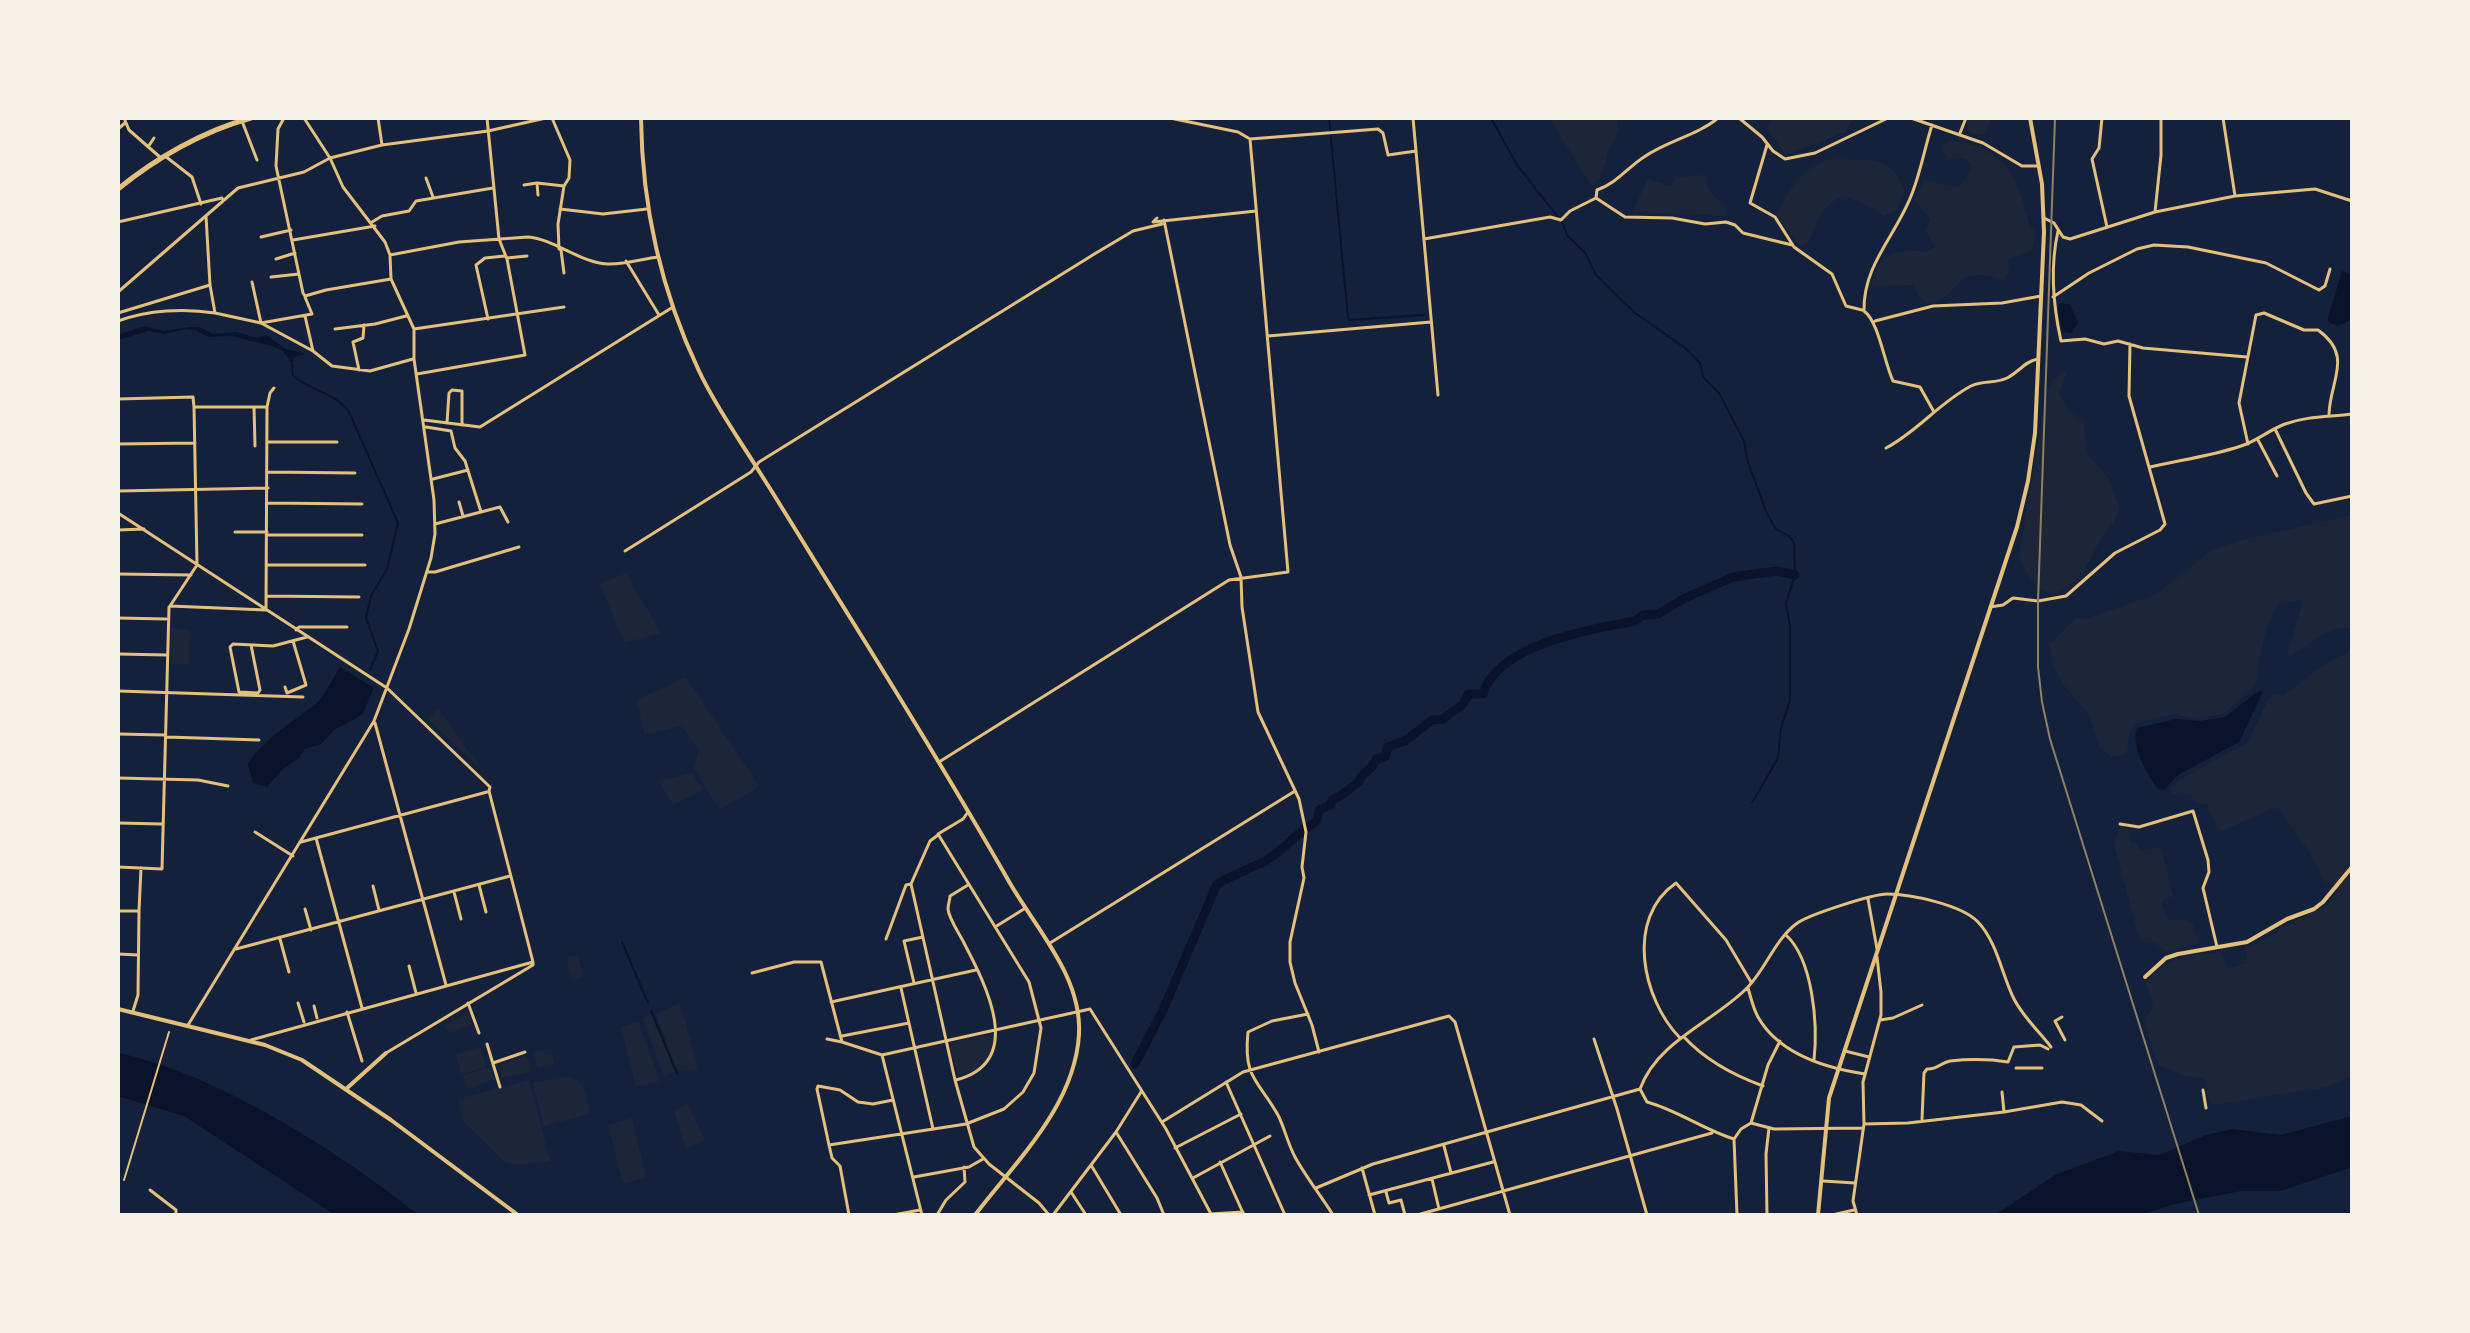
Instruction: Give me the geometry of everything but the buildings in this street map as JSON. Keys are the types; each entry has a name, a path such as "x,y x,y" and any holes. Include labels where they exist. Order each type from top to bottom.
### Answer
{"highway":[{"path":"118,189 163,157 251,118"}],"street":[{"path":"261,323 312,314 299,274 278,178 278,129 284,118"},
{"path":"188,1025 374,721 427,572 435,524 432,480 414,359 414,329 391,279 390,255 373,224 343,187 330,158 304,118"},
{"path":"378,118 382,145"},
{"path":"417,374 525,355 506,257 499,239 487,118"},
{"path":"118,292 238,188 304,172 330,158 382,145 488,131 546,118"},
{"path":"552,118 570,160 569,178 564,186 560,209 560,250 564,273"},
{"path":"641,118 641,160 647,209 658,257 673,307 700,374 1070,981 1078,1012 1078,1043 1067,1084 1046,1123 975,1215"},
{"path":"1170,118 1238,132 1250,139 1378,129 1383,133 1388,155 1416,151"},
{"path":"1413,118 1438,395"},
{"path":"1596,198 1597,190 1615,182 1640,159 1675,139 1708,126 1718,118"},
{"path":"1739,118 1782,159 1815,153 1888,118"},
{"path":"1912,118 1983,143 2022,166 2038,166"},
{"path":"1960,134 1966,118"},
{"path":"1818,1215 1829,1098 1990,607 2028,481 2035,433 2044,218 2030,118"},
{"path":"2102,118 2100,146 2092,159 2107,227"},
{"path":"2155,212 2161,118"},
{"path":"2223,118 2235,196"},
{"path":"118,129 125,120"},
{"path":"125,120 129,130 148,147 192,177 201,204"},
{"path":"242,121 257,160"},
{"path":"1864,311 1869,274 1893,235 1914,190 1932,125"},
{"path":"148,147 154,138"},
{"path":"938,762 1229,580 1284,574 1288,570 1250,139"},
{"path":"1767,145 1750,202 1775,217 1792,245 1832,274 1846,306 1864,311 1875,321 1884,360 1893,381 1920,387 1934,412"},
{"path":"426,178 433,197"},
{"path":"537,183 538,195"},
{"path":"524,185 564,186"},
{"path":"293,240 373,224 382,216 409,211 414,202 433,197 493,188"},
{"path":"2044,218 2070,239 2155,212 2235,196 2315,189 2352,201"},
{"path":"118,222 225,197"},
{"path":"1424,239 1550,217 1561,220 1573,209 1596,198"},
{"path":"1596,198 1625,217 1672,218 1705,224 1726,222 1749,235 1792,245"},
{"path":"560,209 603,214 647,209"},
{"path":"1157,218 1153,222 1257,211"},
{"path":"206,216 215,313"},
{"path":"625,551 1096,253 1133,231 1163,222"},
{"path":"1163,222 1230,545 1241,577 1242,607 1258,712 1295,791 1306,837 1302,867 1304,876 1290,942 1290,962 1319,1052"},
{"path":"261,237 291,230"},
{"path":"2058,231 2053,297 2061,341 2085,339 2104,344 2118,341 2143,348 2247,357"},
{"path":"390,255 459,242 533,237 560,250 602,263 658,257"},
{"path":"2053,297 2089,273 2149,245 2188,247 2266,263 2319,290 2323,289 2330,269"},
{"path":"276,259 295,253"},
{"path":"488,319 476,265 485,258 527,256"},
{"path":"626,261 659,315"},
{"path":"271,277 299,274"},
{"path":"305,296 391,279"},
{"path":"252,282 261,323"},
{"path":"118,313 210,285"},
{"path":"1875,321 1933,306 2002,303 2041,296"},
{"path":"414,329 564,307"},
{"path":"424,420 480,427 673,307"},
{"path":"118,321 135,316 191,310 215,313 261,323 313,351 332,366 370,371 414,359"},
{"path":"2248,444 2239,403 2256,315 2264,313 2308,331 2321,331 2339,361 2329,414"},
{"path":"305,316 313,351"},
{"path":"335,329 406,316"},
{"path":"1268,336 1431,322"},
{"path":"359,370 353,342 363,338 364,325"},
{"path":"1990,607 2003,605 2013,598 2038,601 2066,596 2115,553 2160,530 2165,519 2128,389 2130,344"},
{"path":"1886,448 1971,386 2002,381 2027,362 2038,359"},
{"path":"266,610 267,407 274,388"},
{"path":"447,423 449,393 452,390 462,391 462,425"},
{"path":"118,399 193,397 197,489 197,565 170,606 168,619 162,869 118,867"},
{"path":"194,407 267,407"},
{"path":"254,407 255,446"},
{"path":"2150,467 2248,444 2275,428 2298,420 2329,414 2352,414"},
{"path":"425,427 451,431 481,512"},
{"path":"2275,428 2314,504 2352,496"},
{"path":"2258,440 2277,476"},
{"path":"267,442 337,442"},
{"path":"118,444 195,443"},
{"path":"432,480 468,470"},
{"path":"268,472 355,473"},
{"path":"118,491 268,488"},
{"path":"459,502 463,516"},
{"path":"267,503 362,504"},
{"path":"435,524 500,507 508,522"},
{"path":"118,513 387,688 490,787 533,965 386,1053 346,1089"},
{"path":"118,530 144,529"},
{"path":"235,532 362,535"},
{"path":"427,572 519,547"},
{"path":"267,565 365,565"},
{"path":"118,574 191,575"},
{"path":"266,596 359,597"},
{"path":"170,606 266,610"},
{"path":"118,618 168,619"},
{"path":"296,630 299,627 347,627"},
{"path":"251,645 260,690 258,693 239,692 230,647 233,644 273,646 307,637"},
{"path":"285,687 287,693 306,685 293,641"},
{"path":"118,654 167,655"},
{"path":"118,691 303,697"},
{"path":"374,721 446,985"},
{"path":"118,734 259,740"},
{"path":"118,778 198,780 228,786"},
{"path":"301,842 489,791"},
{"path":"1047,944 1295,791"},
{"path":"2120,824 2139,827 2188,810 2194,812 2208,860 2209,872 2203,886 2217,947"},
{"path":"968,812 963,819 930,841 911,884 955,1080 974,1147 983,1159 1051,1215 1116,1132 1141,1092"},
{"path":"118,823 163,824"},
{"path":"255,832 293,856"},
{"path":"829,1145 966,1124 1004,1109 1023,1092 1034,1073 1039,1054 1040,1021 1029,982 938,834"},
{"path":"316,838 362,1008"},
{"path":"2145,977 2166,958 2255,939 2287,919 2319,906 2352,867"},
{"path":"133,1011 138,995 141,868"},
{"path":"236,949 510,876"},
{"path":"1752,983 1726,940 1676,883 1667,890 1652,909 1644,953 1650,986 1666,1022 1717,1065 1763,1086"},
{"path":"479,884 486,912"},
{"path":"886,939 906,885 911,884"},
{"path":"955,1080 971,1076 988,1061 996,1042 996,1031 978,970 948,911 950,896 968,885"},
{"path":"373,886 379,911"},
{"path":"454,891 461,919"},
{"path":"1316,1188 1362,1167 1640,1089 1649,1071 1682,1037 1748,988 1786,935 1806,918 1882,894 1955,907 1979,923 2017,1004 2050,1048 2040,1045 2014,1047 2008,1062 1970,1059 1945,1062 1936,1069 1927,1069 1923,1075 1922,1120"},
{"path":"1857,1215 1854,1210 1855,1183 1863,1126 1862,1093 1880,1020 1881,992 1868,899"},
{"path":"305,909 311,930"},
{"path":"995,927 1024,909"},
{"path":"118,911 139,911"},
{"path":"1786,935 1808,972 1814,1018 1814,1061"},
{"path":"914,983 904,941 923,937"},
{"path":"280,939 289,972"},
{"path":"118,954 139,955"},
{"path":"250,1041 533,962"},
{"path":"752,973 794,962 821,962 842,1042"},
{"path":"409,966 416,993"},
{"path":"831,1002 978,970"},
{"path":"901,986 933,1129"},
{"path":"1748,988 1757,1016 1796,1053 1840,1069 1865,1074"},
{"path":"298,1003 304,1024"},
{"path":"467,1003 479,1033"},
{"path":"1880,1020 1893,1018 1922,1005"},
{"path":"314,1006 318,1020"},
{"path":"118,1009 282,1051 346,1089 518,1215"},
{"path":"827,1039 882,1055 1090,1009 1162,1122 1211,1214 1243,1214 1220,1162"},
{"path":"347,1012 362,1061"},
{"path":"1308,1014 1272,1021 1248,1032 1250,1071 1280,1120 1297,1161 1331,1214"},
{"path":"1162,1122 1243,1072 1451,1017 1510,1215"},
{"path":"2062,1017 2055,1021 2065,1040"},
{"path":"840,1036 909,1023"},
{"path":"124,1180 169,1032"},
{"path":"1594,1039 1645,1215"},
{"path":"1751,1123 1768,1065 1780,1041"},
{"path":"487,1044 500,1087"},
{"path":"1845,1051 1869,1057"},
{"path":"493,1063 525,1052"},
{"path":"882,1055 921,1212 893,1215"},
{"path":"2016,1068 2042,1068"},
{"path":"1226,1082 1285,1215"},
{"path":"849,1215 840,1166 832,1158 818,1086 840,1090 858,1102 873,1104 893,1100"},
{"path":"1640,1089 1647,1102 1664,1105 1712,1133 1734,1139"},
{"path":"2203,1090 2206,1108"},
{"path":"2002,1092 2004,1112"},
{"path":"1737,1215 1734,1139 1744,1126 1751,1123 1769,1128 1826,1129 2066,1103 2081,1105 2102,1121"},
{"path":"1175,1148 1241,1114"},
{"path":"1767,1215 1766,1154 1769,1128"},
{"path":"1116,1132 1157,1198 1164,1215"},
{"path":"1417,1215 1712,1133"},
{"path":"1193,1178 1270,1136"},
{"path":"1444,1144 1451,1173"},
{"path":"913,1177 964,1167 983,1159"},
{"path":"1369,1195 1493,1162"},
{"path":"1091,1165 1121,1215"},
{"path":"937,1215 946,1200 965,1182 964,1167"},
{"path":"1362,1167 1375,1215"},
{"path":"1432,1179 1439,1209"},
{"path":"1822,1181 1855,1183"},
{"path":"150,1190 176,1210 176,1215"},
{"path":"1385,1191 1389,1203 1401,1200 1405,1215"},
{"path":"1071,1192 1086,1215"},
{"path":"1832,1215 1854,1210"}],"shaded area":[{"path":"1549,118 1617,118 1619,131 1609,148 1601,177 1591,185"},
{"path":"1773,118 1854,118 1845,132 1786,155 1768,129"},
{"path":"1969,118 1991,118 1985,134 1979,136 1967,131"},
{"path":"1952,140 1994,155 2009,172 2020,192 2030,227 2035,231 2032,249 2008,260 2009,272 2003,280 1974,275 1959,283 1948,295 1927,303 1918,295 1914,285 1872,286 1878,267 1889,256 1905,251 1924,252 1935,247 1926,232 1930,219 1914,200 1924,180 1958,188 1968,175 1971,164 1964,159 1947,157 1942,149 1945,142"},
{"path":"1834,158 1886,164 1905,190 1900,203 1893,212 1884,216 1872,207 1844,196 1830,204 1807,244 1800,246 1776,217 1781,206 1794,185 1812,168"},
{"path":"1706,175 1708,189 1726,209 1725,216 1632,212 1648,179 1670,186 1677,177"},
{"path":"2342,271 2352,274 2352,320 2337,326 2327,321"},
{"path":"2058,304 2070,305 2078,322 2072,333 2063,332 2058,313"},
{"path":"144,326 164,331 200,327 213,334 236,332 257,338 266,335 286,349 306,354 294,357 292,364 283,351 272,346 231,336 208,337 185,329 165,334 149,331 118,340 118,335"},
{"path":"2067,372 2059,394 2068,410 2084,422 2087,453 2109,479 2119,508 2115,521 2103,535 2081,576 2055,595 2037,586 2019,556 2046,394 2053,379"},
{"path":"2352,515 2352,628 2332,629 2289,657 2301,600 2280,602 2266,631 2256,685 2223,714 2194,718 2175,714 2138,722 2129,733 2127,754 2111,757 2100,748 2089,715 2063,684 2053,665 2049,644 2076,618 2085,619 2157,594 2212,550 2238,541"},
{"path":"626,573 661,633 624,643 600,584"},
{"path":"171,628 190,630 189,664 171,664"},
{"path":"2352,650 2352,1076 2327,1087 2215,1105 2210,1102 2204,1078 2185,1076 2158,1065 2145,1023 2145,1016 2153,1005 2146,982 2163,967 2190,956 2222,952 2229,969 2247,963 2245,947 2263,941 2326,906 2338,891 2324,880 2314,859 2279,809 2273,808 2222,831 2217,828 2207,804 2196,803 2190,794 2172,794 2170,790 2178,781 2248,742 2268,700 2276,694 2283,696 2326,663"},
{"path":"340,667 374,688 362,715 334,730 321,744 305,749 267,787 253,783 248,765 250,760 271,738 317,703"},
{"path":"686,677 759,786 720,810 694,768 699,750 681,726 645,735 636,700"},
{"path":"2260,690 2263,692 2239,742 2178,775 2164,790 2158,789 2138,751 2137,728 2176,719 2200,721 2225,717"},
{"path":"438,709 485,773 428,719"},
{"path":"692,773 703,790 673,805 659,781"},
{"path":"2120,825 2128,829 2130,843 2136,843 2141,851 2161,847 2173,896 2161,901 2168,920 2193,923 2199,944 2166,951 2155,943 2140,941 2114,845"},
{"path":"578,955 583,976 573,980 566,958"},
{"path":"680,1003 698,1069 678,1071 656,1014"},
{"path":"468,1012 472,1024 449,1033 444,1026"},
{"path":"650,1014 676,1071 664,1077 643,1019"},
{"path":"638,1022 660,1081 636,1087 621,1027"},
{"path":"994,1034 984,1063 973,1072 958,1077 950,1043"},
{"path":"481,1047 486,1067 461,1074 456,1054"},
{"path":"551,1049 555,1065 537,1068 534,1052"},
{"path":"118,1053 196,1078 276,1118 353,1166 419,1215 335,1215 184,1116 118,1096"},
{"path":"526,1056 532,1071 502,1078 499,1065"},
{"path":"490,1067 495,1079 467,1089 463,1076"},
{"path":"569,1076 582,1086 590,1114 544,1126 533,1082"},
{"path":"529,1080 550,1161 519,1165 506,1163 463,1121 458,1099"},
{"path":"687,1103 705,1140 686,1150 674,1111"},
{"path":"2352,1116 2352,1167 2280,1191 2241,1191 2175,1204 2140,1215 1995,1215 2055,1175 2119,1151 2159,1155 2206,1135 2232,1129 2281,1135"},
{"path":"632,1118 646,1177 623,1184 608,1125"}],"waterway":[{"path":"1329,118 1348,318 1424,315"},
{"path":"1491,118 1517,165 1558,217"},
{"path":"1562,222 1567,235 1585,253 1596,275 1635,313 1685,348 1700,363 1703,377 1719,393 1744,441 1747,459 1767,514 1776,529 1794,543 1795,575 1786,603 1790,627 1790,701 1781,728 1778,758 1752,803"},
{"path":"292,364 293,376 338,401 349,412 398,523 387,569 371,596 366,618 378,651 370,670"},
{"path":"1135,1064 1163,1010 1217,884 1276,854 1315,822 1319,810 1359,782 1376,759 1385,757 1388,747 1405,741 1432,720 1443,719 1463,704 1468,694 1483,694 1492,677 1525,651 1571,635 1635,621 1643,615 1658,614 1685,598 1733,577 1776,571 1795,575"},
{"path":"622,942 648,1003"},
{"path":"651,1010 677,1074"}],"railway":[{"path":"2055,118 2038,601 2038,667 2042,702 2050,739 2199,1215"}]}
